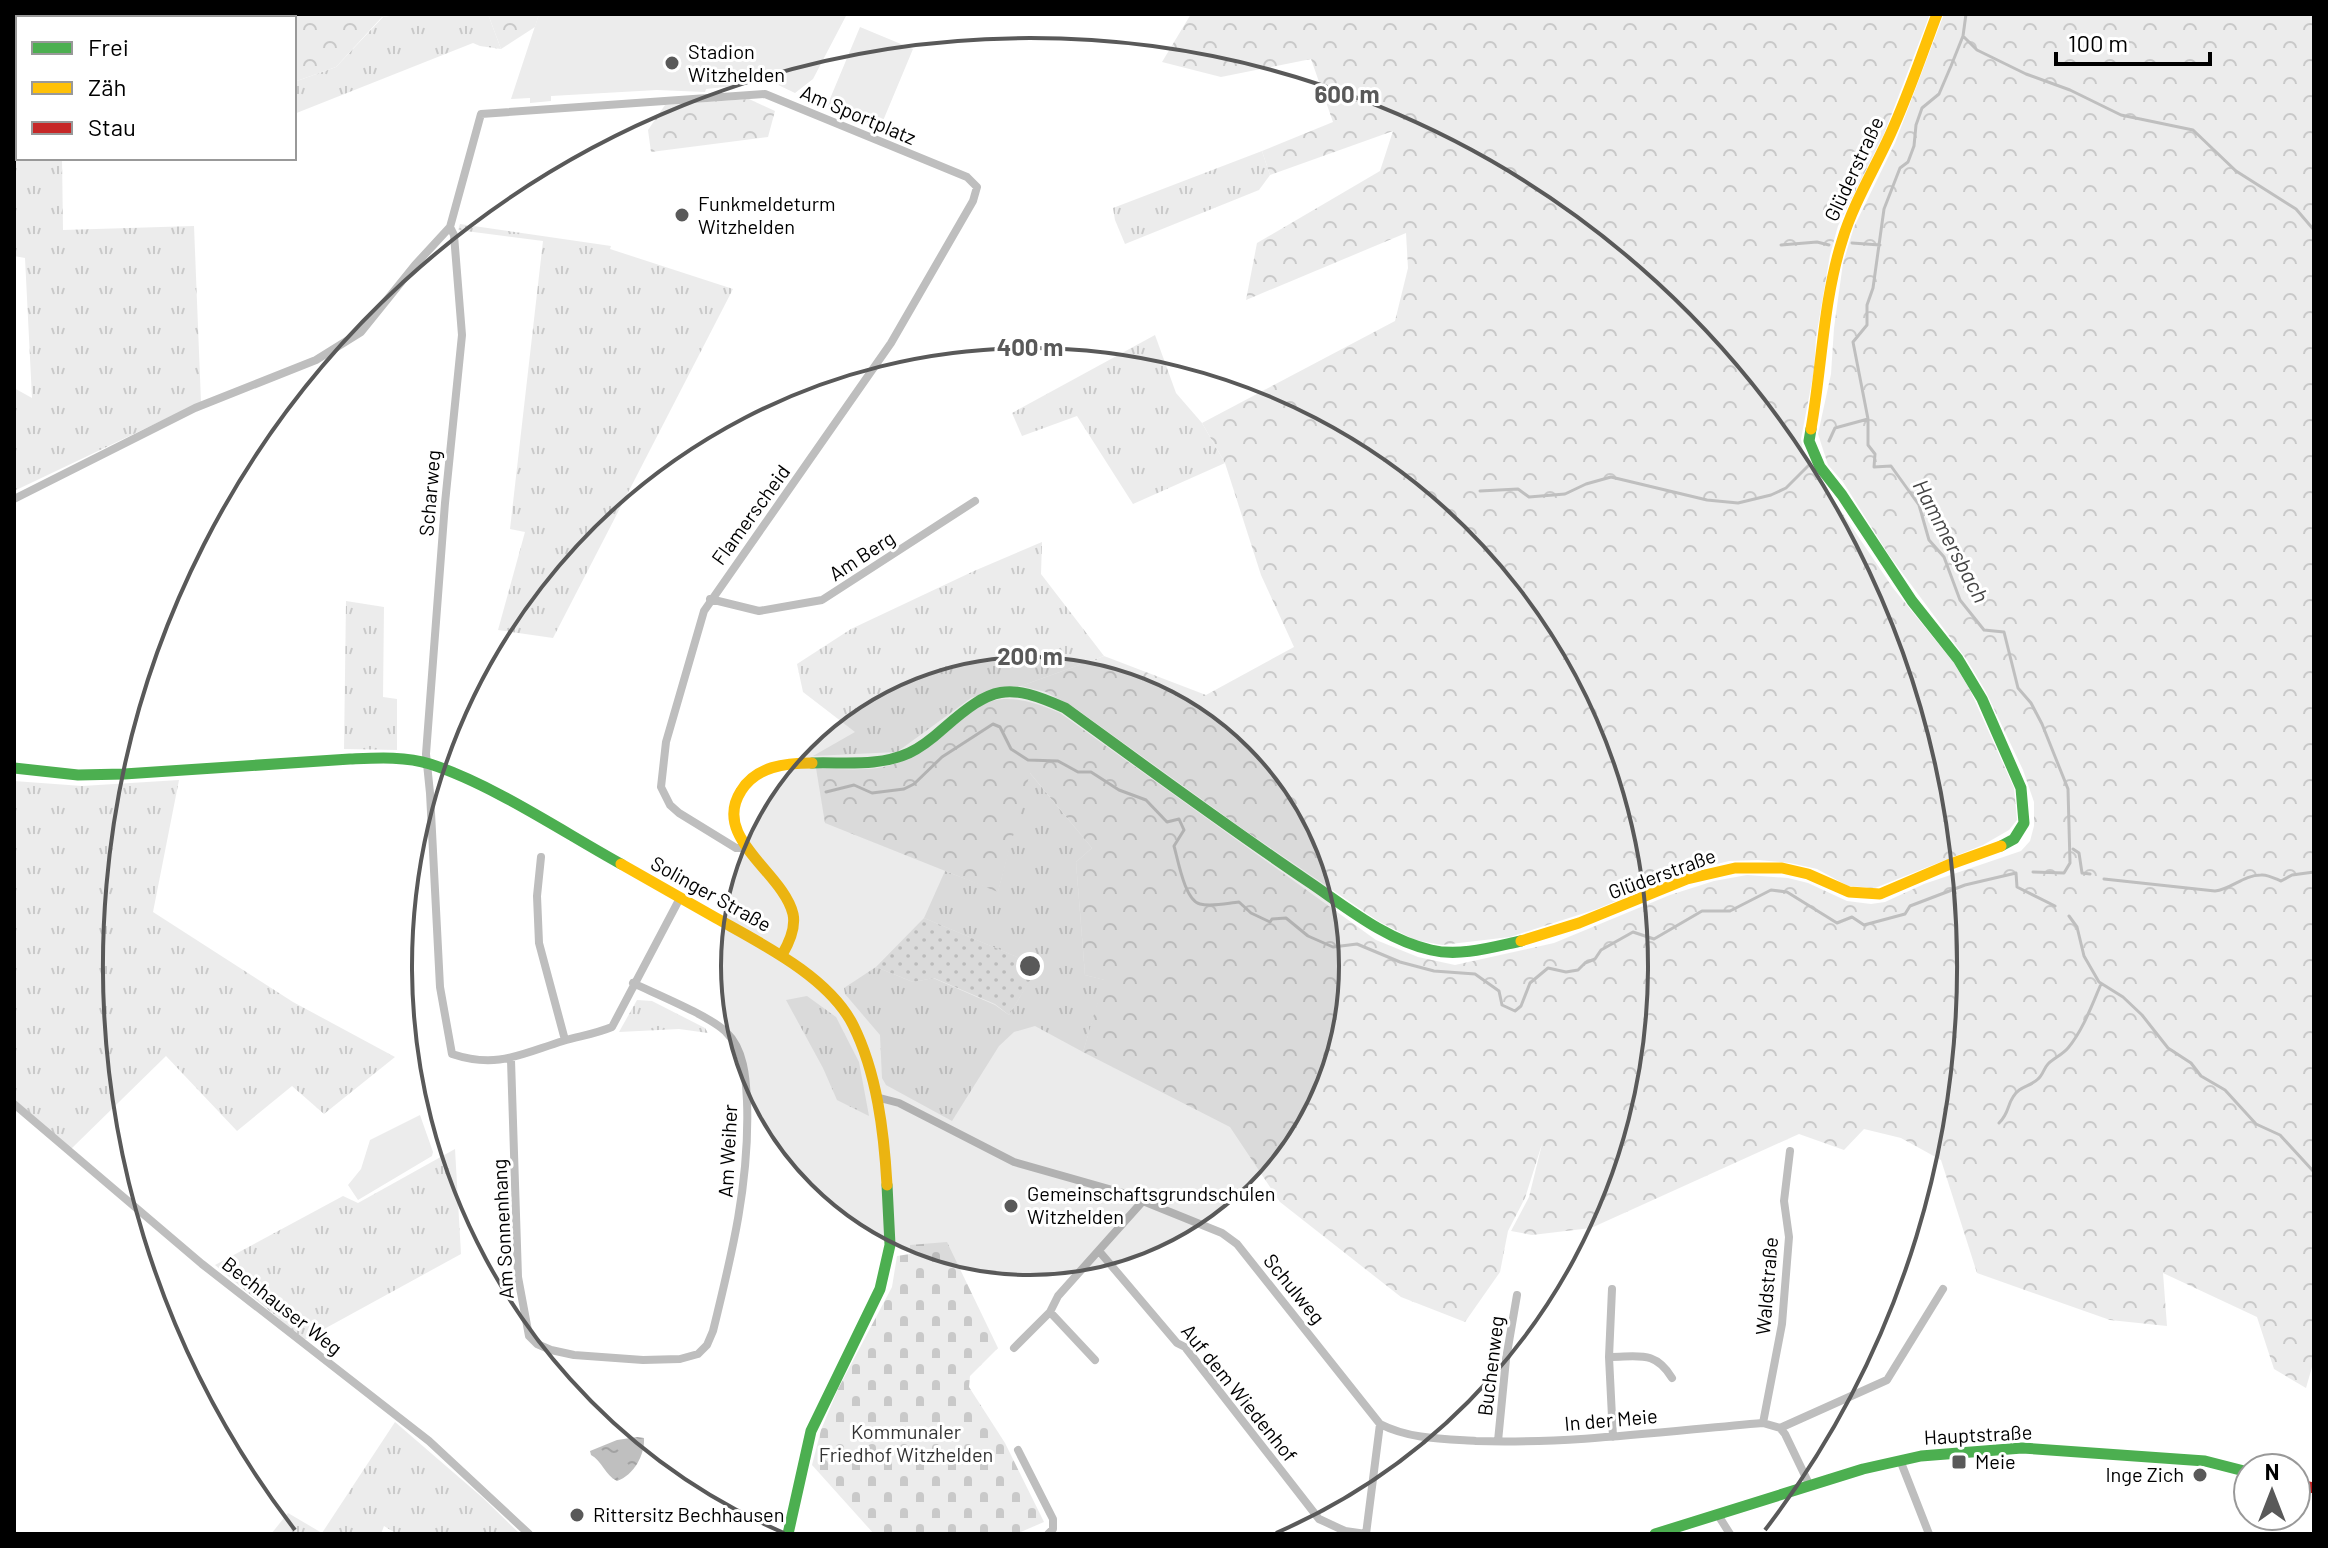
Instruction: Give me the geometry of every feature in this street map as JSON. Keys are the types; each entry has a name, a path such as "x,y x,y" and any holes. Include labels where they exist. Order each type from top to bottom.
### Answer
{"main road":[{"name":"Glüderstraße","path":"782,955 794,926 793,914 786,897 748,848 736,825 733,809 744,785 763,771 795,763 874,763 897,758 920,746 977,699 995,692 1036,695 1065,708 1248,841 1362,918 1405,942 1433,951 1482,949 1551,932 1687,879 1719,870 1782,868 1808,874 1849,892 1873,895 2009,843 2024,823 2021,788 1982,699 1958,659 1912,601 1820,467 1809,441 1821,371 1826,314 1841,243 1850,217 1892,131 1937,14"},
{"name":"Solinger Straße","path":"14,768 78,775 350,759 384,758 428,763 485,788 782,955 821,985 852,1022 868,1059 876,1097 890,1245 880,1289 811,1431 788,1534"},
{"name":"Hauptstraße","path":"1655,1534 1810,1486 1921,1456 2022,1448 2205,1461 2232,1468"}],"street":[{"name":"Am Sportplatz","path":"481,114 765,94 967,177 977,187"},
{"name":"Scharweg","path":"14,499 195,408 316,360 361,332 450,227 481,114"},
{"name":"Flamerscheid","path":"748,848 736,848 679,813 670,805 661,787 666,742 686,667 710,599 891,343 973,201 977,187"},
{"name":"Scharweg","path":"428,763 426,754 445,503 462,335 454,235 450,227"},
{"name":"Am Berg","path":"710,599 759,611 822,600 975,501"},
{"path":"428,763 440,987 452,1054 467,1059 511,1060 612,1027 680,898"},
{"path":"541,857 537,896 539,943 565,1040"},
{"name":"Am Weiher","path":"633,983 726,1031 740,1055 746,1083 748,1145 744,1194 735,1240 707,1345 698,1354 680,1359"},
{"name":"Am Sonnenhang","path":"511,1060 518,1277 529,1336 537,1344 551,1350 574,1355 614,1360 680,1359"},
{"name":"Schulweg","path":"876,1097 899,1103 1014,1162 1123,1193 1222,1233 1237,1244 1380,1424"},
{"name":"Bechhauser Weg","path":"14,1104 202,1264 429,1441 529,1534"},
{"name":"Waldstraße","path":"1763,1423 1782,1324 1789,1237 1784,1201 1790,1151"},
{"path":"1014,1348 1050,1312 1058,1296 1142,1202"},
{"name":"Auf dem Wiedenhof","path":"1099,1251 1177,1343 1185,1347 1319,1519 1345,1531 1366,1534"},
{"path":"1612,1289 1609,1357 1613,1437"},
{"path":"1810,1486 1780,1428 1887,1380 1943,1289"},
{"name":"Buchenweg","path":"1498,1441 1506,1359 1517,1295"},
{"path":"1050,1312 1095,1360"},
{"path":"1609,1357 1650,1358 1663,1363 1672,1378"},
{"name":"In der Meie","path":"1380,1424 1391,1430 1433,1439 1554,1442 1763,1423 1780,1428"},
{"path":"1366,1534 1380,1424"},
{"path":"1018,1450 1053,1519 1053,1529 1048,1534"},
{"path":"1900,1460 1929,1534"},
{"path":"1718,1515 1730,1534"}],"green space":[{"path":"101,14 401,14 382,17 336,67 296,81 296,16"},
{"path":"401,14 488,14 501,49 473,43 296,113 296,81 336,67 383,17"},
{"path":"488,14 539,14 535,27 501,49"},
{"name":"Stadion Witzhelden","path":"539,14 847,14 813,79 795,93 772,82 706,89 705,92 657,90 551,96 551,101 530,103 530,98 511,99"},
{"path":"1191,14 1930,14 1884,134 1838,226 1830,255 1801,439 1803,451 1814,471 1893,588 1954,663 1970,690 2014,788 2017,820 2009,830 1983,845 1875,888 1848,886 1817,869 1790,863 1729,861 1685,872 1597,909 1510,937 1442,945 1415,940 1378,921 1075,708 1046,692 1021,686 1104,656 1206,695 1294,647 1261,575 1225,463 1202,423 1395,321 1408,268 1406,233 1246,300 1257,243 1380,171 1393,131 1270,175 1262,151 1333,122 1311,59 1221,77 1162,62"},
{"path":"1944,14 2314,14 2314,1360 2306,1388 2274,1369 2257,1317 2163,1273 2167,1326 2110,1320 1977,1273 1941,1160 1901,1138 1864,1129 1844,1150 1799,1134 1591,1228 1532,1235 1511,1231 1529,1197 1542,1144 1525,1198 1508,1231 1500,1272 1465,1322 1401,1297 1280,1202 1230,1127 1083,1052 1104,980 1085,975 1076,862 1092,848 1030,773 998,892 825,823 816,768 860,769 892,765 926,749 973,710 988,702 1006,699 1029,702 1060,713 1376,940 1418,957 1455,965 1554,943 1670,895 1714,881 1747,875 1788,878 1808,883 1847,901 1871,904 1885,902 1924,884 2021,851 2030,841 2034,826 2034,802 2023,770 1986,692 1967,660 1889,555 1843,482 1828,465 1818,434 1831,374 1843,263 1854,227 1895,143"},
{"path":"860,27 913,49 880,128 827,106"},
{"path":"749,99 775,111 768,137 651,152 648,130 665,105"},
{"path":"14,108 16,160 62,160 63,230 194,226 201,402 14,491 14,388 32,398 25,258 14,256"},
{"path":"1262,151 1270,175 1259,190 1125,244 1113,208"},
{"path":"460,224 611,246 610,249 733,289 553,638 498,630 525,532 510,529 543,241 458,230"},
{"path":"1155,335 1176,393 1202,423 1225,463 1133,504 1077,416 1022,436 1012,413"},
{"path":"1042,542 1041,574 1104,656 1021,686 1002,687 971,698 897,752 813,756 855,732 803,692 797,664 851,629"},
{"path":"346,601 384,607 383,697 397,699 397,750 344,749"},
{"path":"1029,772 1092,848 1076,862 1085,975 1105,980 1083,1052 1035,1026 1014,1032 999,1046 952,1121 886,1085 882,1078 880,1035 845,994 844,988 876,967 913,982 933,978 995,1005 1009,1015 1038,966 924,918 945,871 998,891"},
{"path":"179,780 153,912 293,1002 395,1057 324,1114 292,1086 237,1131 166,1056 71,1149 14,1099 14,781 82,786"},
{"path":"924,918 1039,966 1009,1015 995,1004 934,978 913,982 876,967"},
{"path":"807,996 836,1017 859,1062 869,1116 837,1100 786,1000"},
{"path":"637,1000 652,1001 705,1028 708,1033 679,1029 619,1032"},
{"path":"420,1115 432,1156 358,1200 348,1185 361,1169 370,1140"},
{"path":"455,1149 461,1254 304,1340 215,1265 343,1196 358,1203"},
{"name":"Kommunaler Friedhof Witzhelden","path":"947,1242 998,1348 970,1376 969,1387 1005,1443 1044,1522 1016,1534 874,1534 812,1465 821,1430 838,1389 892,1287 897,1256 910,1254 910,1245"},
{"path":"395,1422 520,1534 397,1534 384,1526 381,1534 271,1534 288,1513 322,1533"}],"water":[{"path":"644,1438 640,1457 629,1474 617,1481 591,1455 590,1451 617,1440"}],"waterway":[{"name":"Hammersbach","path":"1966,14 1963,36 1951,66 1939,94 1922,108 1908,162 1900,168 1884,209 1873,288 1867,305 1867,325 1853,342 1868,419 1868,445 1875,454 1874,467 1891,466 1919,505 1929,540 1944,557 1960,600 1984,630 2004,632 2018,688 2031,703 2042,724 2068,789 2070,863 2064,873 2033,872"},
{"path":"1964,37 1977,50 2121,115 2193,130 2236,171 2296,209 2314,230"},
{"path":"1781,245 1817,242 1829,245"},
{"path":"1852,243 1880,245"},
{"path":"1829,441 1835,428 1868,419"},
{"path":"1480,491 1518,489 1529,497 1565,494 1611,477 1707,500 1738,503 1786,488 1809,465"},
{"name":"Hammersbach","path":"826,792 854,785 872,793 904,789 914,784 942,757 993,724 1000,727 1011,749 1028,760 1058,761 1078,772 1091,772 1119,790 1146,800 1167,822 1179,819 1184,830 1174,846 1190,896 1200,904 1239,902 1251,913 1270,922 1272,919 1286,918 1308,936 1333,947 1357,944 1400,962 1434,971 1475,974 1499,991 1502,1005 1515,1011 1521,1006 1530,983 1548,968 1566,972 1578,970 1595,959 1601,950 1633,932 1654,939 1702,911 1730,911 1771,890 1787,892 1837,923 1852,917 1864,925 1905,914 1910,906 1965,885 2016,873 2017,887 2055,906"},
{"path":"2073,849 2079,853 2082,873 2090,874"},
{"path":"2104,879 2215,891 2255,876 2266,875 2281,881 2292,875 2314,872"},
{"path":"2069,916 2077,927 2084,956 2099,982 2123,997 2168,1048 2191,1063 2201,1076 2225,1090 2256,1124 2280,1135 2314,1172"},
{"path":"1999,1123 2015,1093 2038,1079 2048,1064 2073,1041 2101,984"}],"traffic: fast":[{"path":"1811,429 1809,441 1820,467 1912,601 1958,659 1982,699 2021,788 2024,823 2014,839 2001,846"},
{"path":"812,763 862,763 897,757 923,745 988,696 1001,692 1028,694 1065,708 1278,861 1367,922 1398,939 1442,952 1476,950 1521,941"},
{"path":"14,768 78,775 350,759 410,760 430,764 478,784 621,864"},
{"path":"788,1534 811,1431 880,1289 890,1245 887,1185"},
{"path":"1655,1534 1863,1469 1921,1456 2022,1448 2205,1461 2232,1468"}],"traffic: slow":[{"path":"1811,429 1827,311 1842,241 1858,200 1897,120 1937,14"},
{"path":"782,955 793,930 793,914 787,899 742,839 735,824 734,808 747,783 763,771 782,765 812,763"},
{"path":"1521,941 1579,923 1687,879 1735,868 1782,868 1808,874 1849,892 1880,894 2001,846"},
{"path":"621,864 793,963 842,1008 861,1043 874,1083 887,1185"}],"place":[{"name":"Stadion Witzhelden","path":"672,63"},
{"name":"Funkmeldeturm Witzhelden","path":"682,215"},
{"name":"Gemeinschaftsgrundschulen Witzhelden","path":"1011,1206"},
{"name":"Meie","path":"1959,1462"},
{"name":"Inge Zich","path":"2200,1475"},
{"name":"Rittersitz Bechhausen","path":"577,1515"}]}
